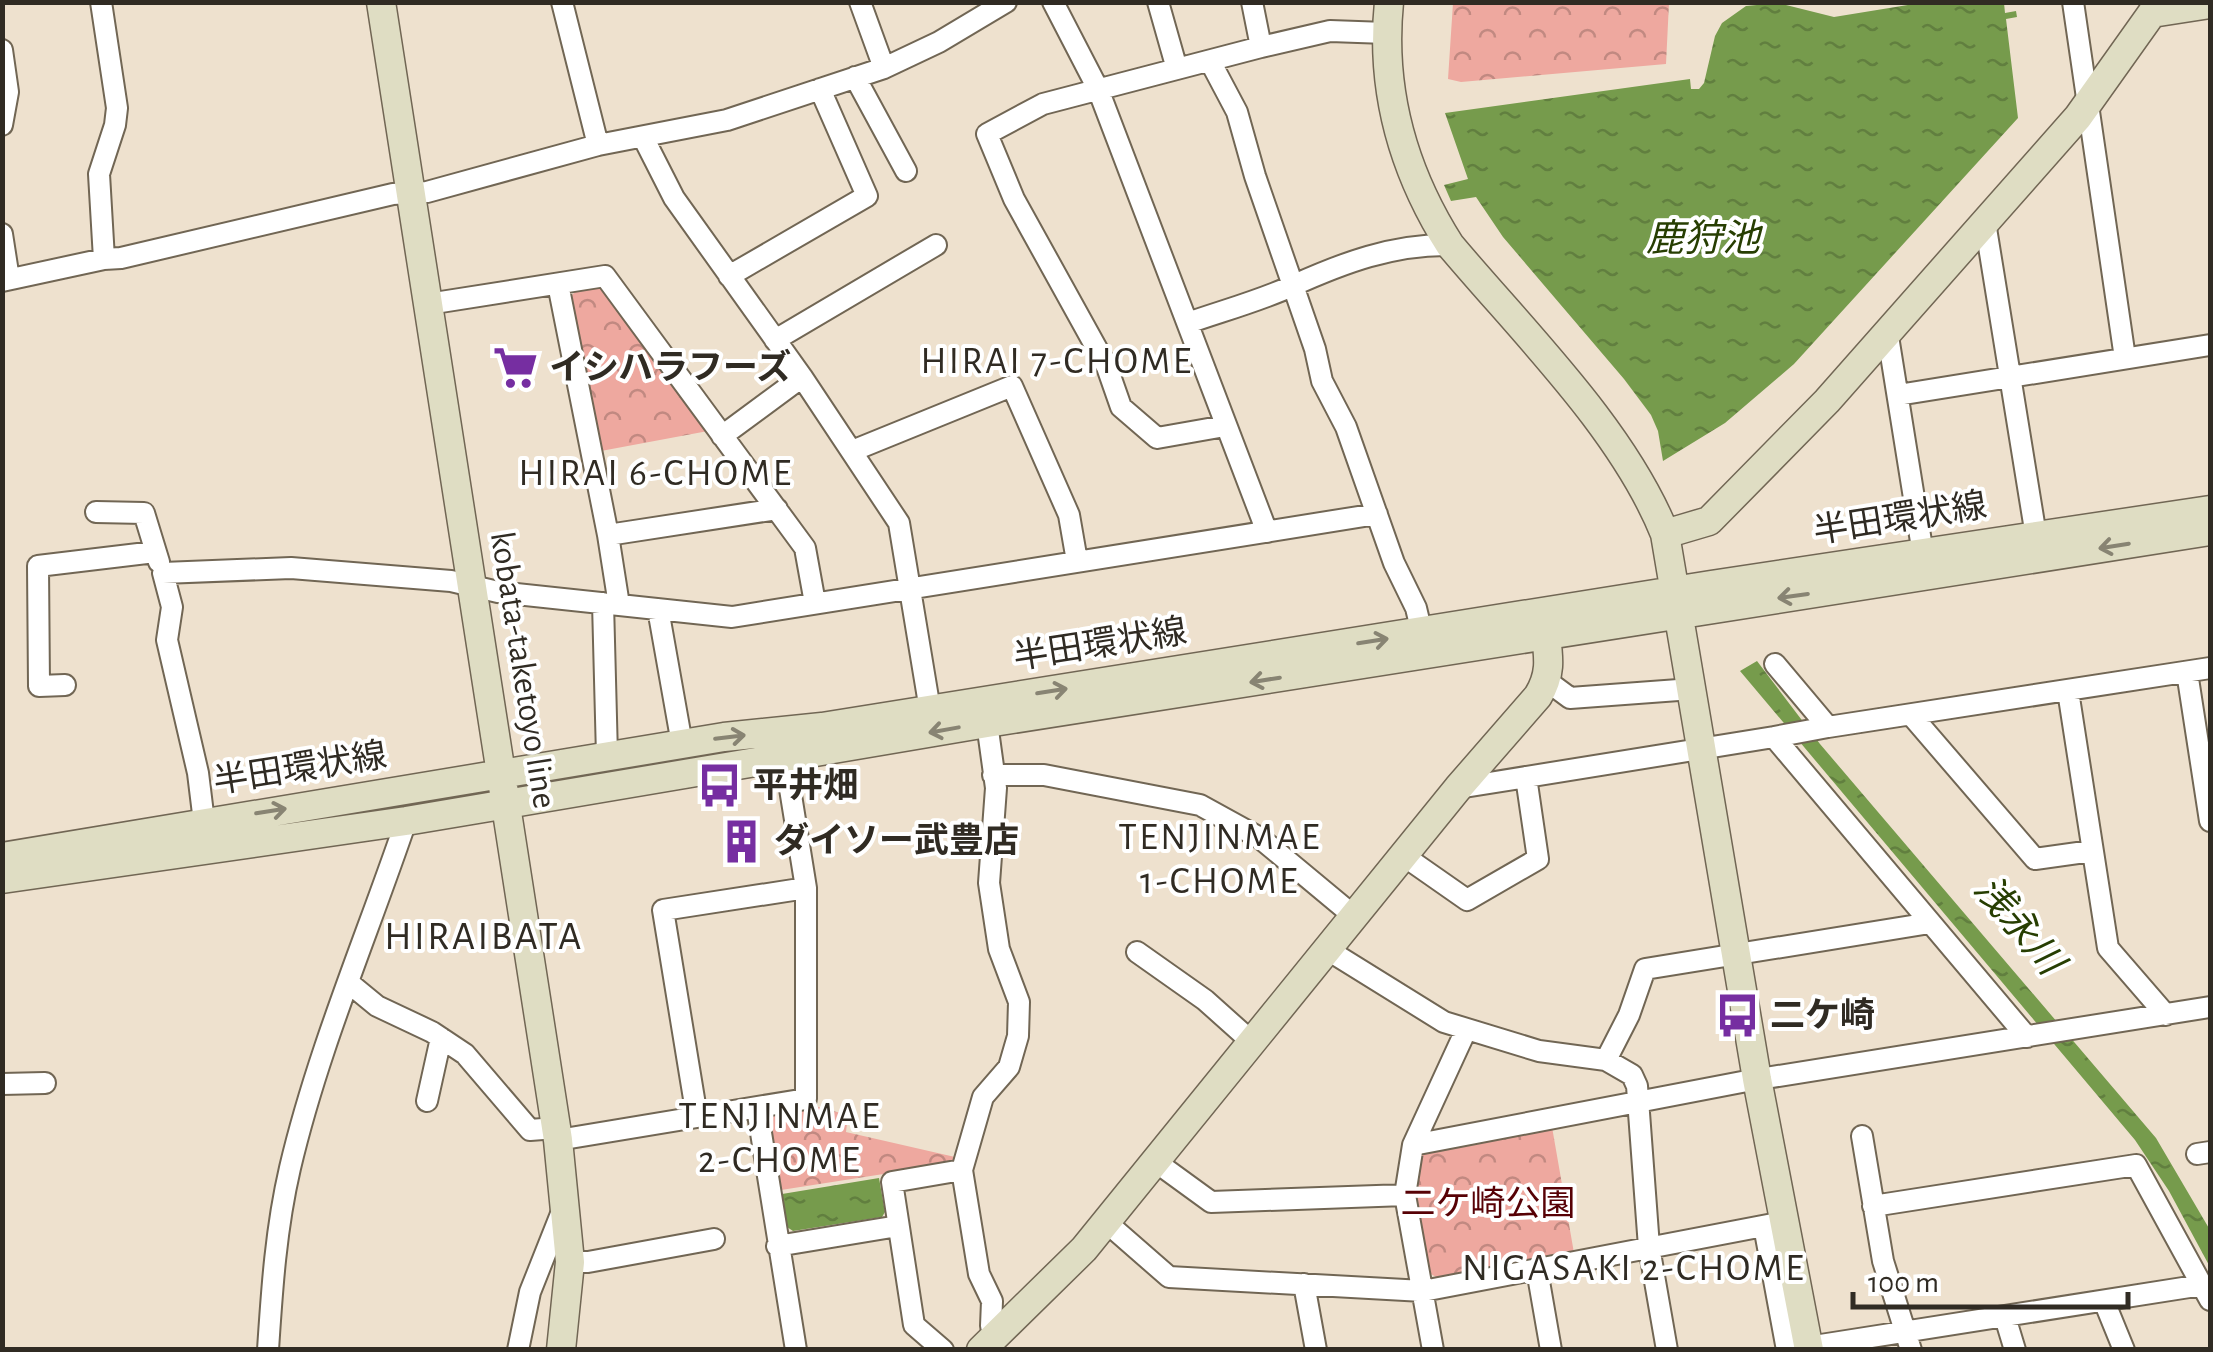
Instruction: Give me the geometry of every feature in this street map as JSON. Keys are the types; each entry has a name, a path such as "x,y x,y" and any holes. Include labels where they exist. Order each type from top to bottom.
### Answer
{"main road":[{"name":"kobata-taketoyo line","path":"381,2 557,1134 570,1262 561,1350"},
{"path":"1389,2 1386,33 1391,100 1400,142 1430,214 1450,245 1605,430 1650,498 1665,534 1757,1079 1774,1224 1801,1349"},
{"path":"1665,534 1709,521 1815,414 2086,104 2152,13 2210,4"},
{"name":"半田環状線","path":"2,878 406,821 987,723 1546,636 1679,602 1923,554 2210,510"},
{"name":"半田環状線","path":"2,858 682,744 930,710 1422,633 2210,531"},
{"path":"989,1342 1084,1249 1458,788 1538,696 1547,681 1546,636"}],"street":[{"path":"101,2 117,108 99,174 104,258"},
{"path":"562,2 598,145"},
{"path":"860,2 884,68"},
{"path":"2,234 6,280 104,258 121,258 393,194 427,192 598,145 727,120 884,68 939,42 1006,2"},
{"path":"1053,2 1098,89 1268,532"},
{"path":"1158,2 1177,69"},
{"path":"1252,2 1261,47"},
{"path":"2073,2 2124,358"},
{"path":"1226,426 1157,438 1121,407 1107,367 1014,198 986,134 1043,104 1261,47 1330,31 1386,33"},
{"path":"2,50 8,92 2,125"},
{"path":"1210,61 1237,112 1322,381 1346,426 1422,633"},
{"path":"855,77 906,171"},
{"path":"728,276 867,196 820,89"},
{"path":"643,137 664,184 802,377 899,524 930,710"},
{"path":"1985,222 2036,536"},
{"path":"775,340 936,245"},
{"path":"1188,323 1294,286 1311,275 1392,250 1450,245"},
{"path":"428,304 605,276 806,548 815,603"},
{"path":"558,284 608,535 611,604 607,756"},
{"path":"1888,330 1923,554"},
{"path":"1898,395 2210,345"},
{"path":"722,436 802,377"},
{"path":"852,452 1012,386 1070,515 1077,562"},
{"path":"608,535 777,509"},
{"path":"96,512 144,514 172,607 167,640 198,773 204,822"},
{"path":"163,573 291,568 451,581 732,617 1377,514"},
{"path":"65,684 39,686 38,566 155,552"},
{"path":"658,609 682,744"},
{"path":"1775,664 1828,728"},
{"path":"1458,788 2210,668"},
{"path":"2186,672 2210,820"},
{"path":"1547,681 1570,698 1692,689"},
{"path":"2068,691 2108,948 2166,1015"},
{"path":"1912,716 2035,860 2092,851"},
{"path":"987,723 996,788 989,882 999,949 1019,1002 1018,1036 1009,1067 983,1097 962,1170 979,1274 992,1301 989,1342"},
{"path":"1774,737 2027,1037"},
{"path":"348,983 378,1006 441,1038 478,1066 530,1130 557,1134 806,1099 806,888 785,758"},
{"path":"993,775 1044,775 1200,805 1260,838 1355,917"},
{"path":"1404,856 1467,900 1538,859 1526,777"},
{"path":"268,1350 275,1247 290,1168 310,1095 406,821"},
{"path":"697,1117 664,910 806,888"},
{"path":"1606,1060 1629,1015 1645,970 1930,923"},
{"path":"1328,950 1444,1022 1538,1051 1606,1060 1632,1075 1638,1100 1649,1247 1668,1350"},
{"path":"1137,952 1163,957 1252,1042"},
{"path":"1413,1144 1757,1079 2210,1008"},
{"path":"1433,1350 1405,1194 1413,1144 1466,1030"},
{"path":"427,1101 441,1038"},
{"path":"2,1084 45,1082"},
{"path":"757,1108 796,1350"},
{"path":"1862,1136 1883,1260 1909,1340"},
{"path":"1156,1162 1212,1202 1405,1194"},
{"path":"1801,1349 1909,1340 1992,1316 2005,1318 2104,1302 2206,1292 2136,1165 1873,1206"},
{"path":"943,1350 914,1326 892,1182 962,1170"},
{"path":"518,1350 530,1292 565,1202"},
{"path":"1106,1222 1170,1276 1422,1291 1774,1224"},
{"path":"778,1246 898,1226"},
{"path":"570,1262 714,1240"},
{"path":"1536,1270 1551,1350"},
{"path":"1304,1284 1316,1350"},
{"path":"2104,1302 2124,1350"},
{"path":"2005,1318 2016,1350"}],"green space":[{"path":"1453,3 1669,3 1666,64 1461,82 1448,79"},
{"path":"596,287 605,292 708,431 601,451 571,296 577,290"},
{"path":"815,1106 848,1115 846,1132 955,1157 954,1163 781,1190 769,1121 772,1114"},
{"name":"二ケ崎公園","path":"1552,1127 1574,1253 1438,1278 1429,1273 1415,1193 1420,1157 1428,1150"}],"water":[{"name":"鹿狩池","path":"1778,3 1834,17 1920,3 2004,3 2005,13 2016,11 2017,17 2006,19 2018,118 1794,364 1725,423 1663,461 1651,415 1624,379 1503,237 1476,197 1451,201 1444,185 1468,179 1445,113 1690,79 1691,89 1699,89 1722,23 1746,6"},
{"path":"1757,661 1820,744 2156,1138 2210,1230 2210,1267 2169,1191 2135,1140 1740,671"},
{"path":"879,1178 885,1212 882,1217 793,1231 787,1227 782,1194"}],"place":[{"name":"イシハラフーズ","path":"516,368"},
{"name":"平井畑","path":"720,786"},
{"name":"ダイソー武豊店","path":"741,841"},
{"name":"二ケ崎","path":"1737,1016"}],"district":[{"name":"HIRAI 7-CHOME","path":"1057,362"},
{"name":"HIRAI 6-CHOME","path":"656,474"},
{"name":"TENJINMAE 1-CHOME","path":"1220,860"},
{"name":"HIRAIBATA","path":"484,937"},
{"name":"TENJINMAE 2-CHOME","path":"780,1139"},
{"name":"NIGASAKI 2-CHOME","path":"1634,1269"}],"water label":[{"name":"浅永川","path":"2018,926"}]}
